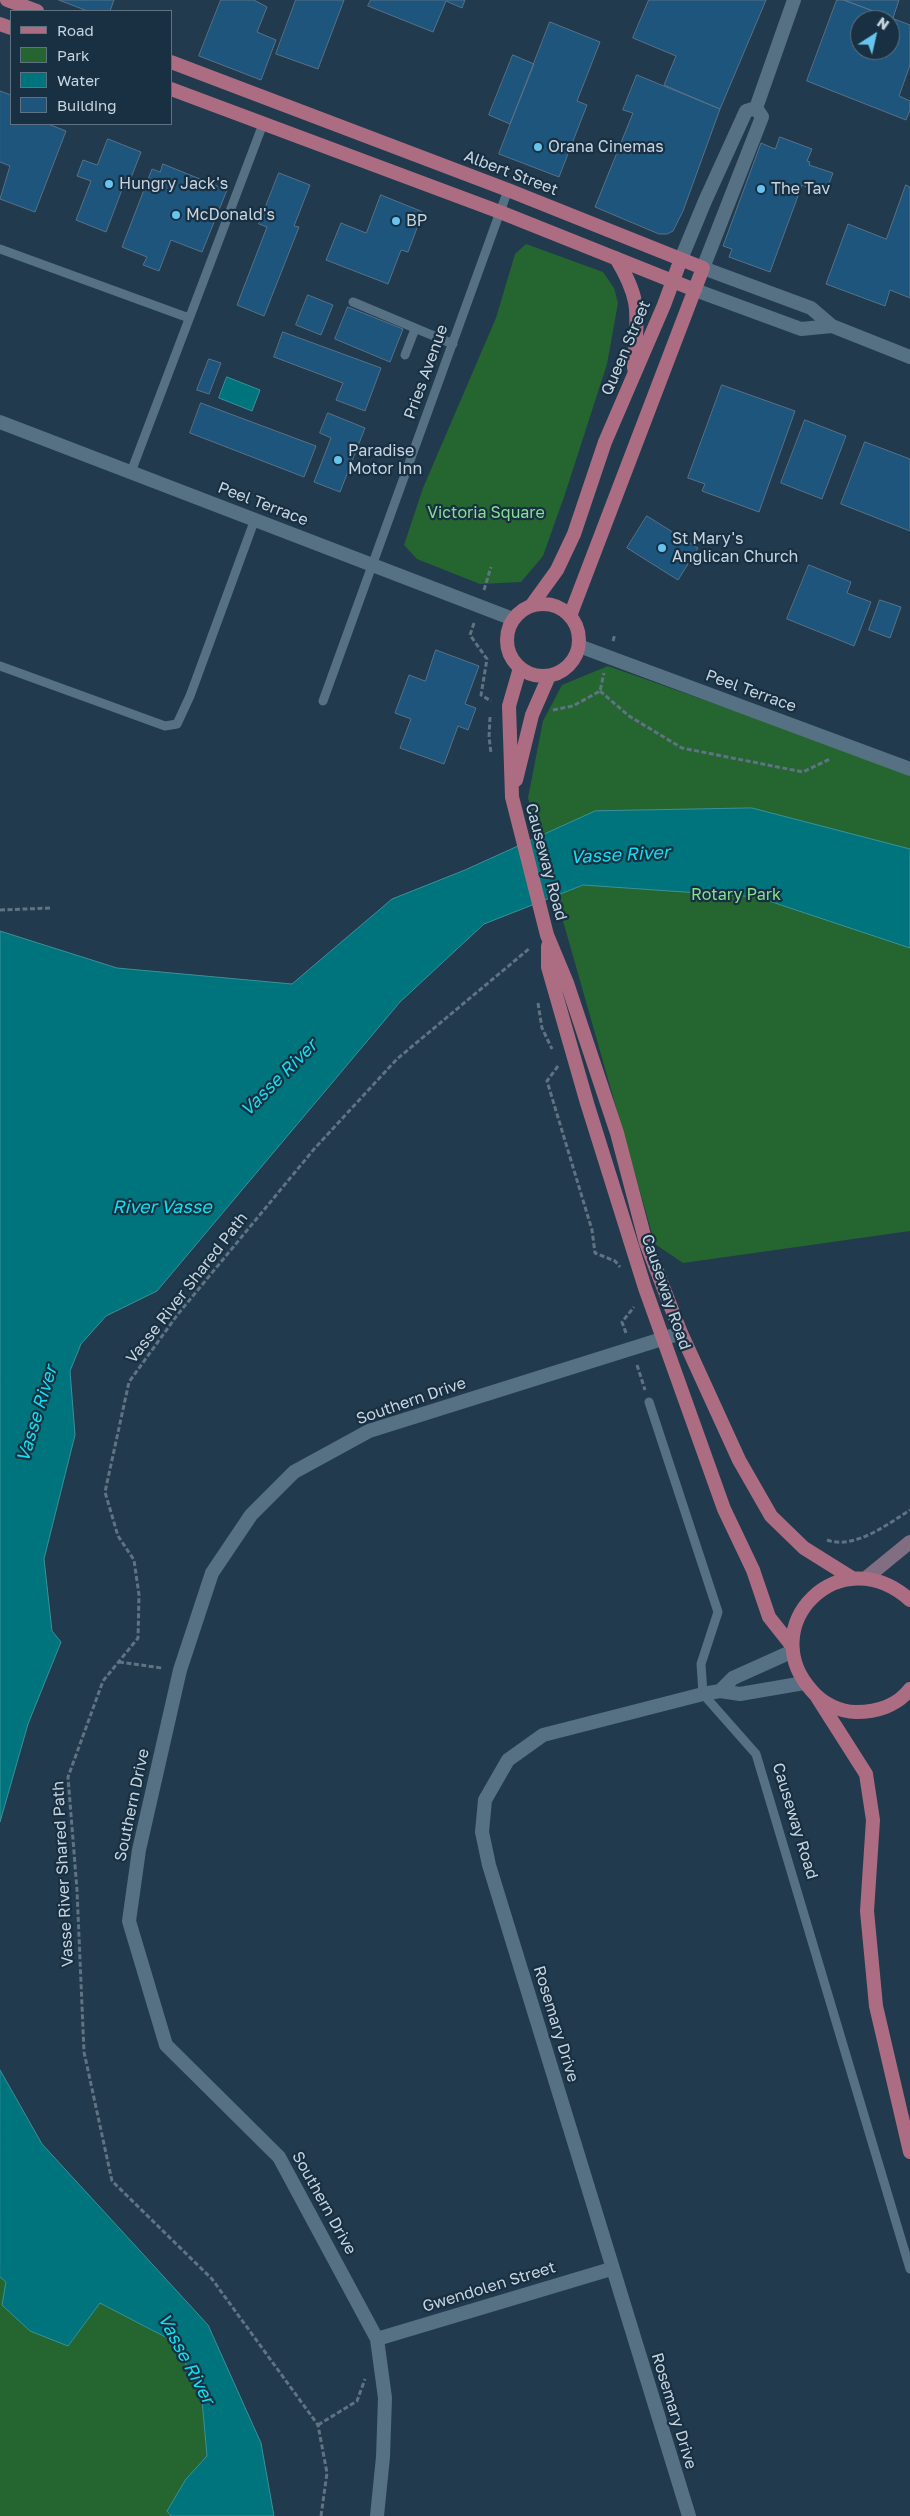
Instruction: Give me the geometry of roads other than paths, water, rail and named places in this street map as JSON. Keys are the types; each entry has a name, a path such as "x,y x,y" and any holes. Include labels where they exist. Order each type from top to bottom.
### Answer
{"main road":[{"path":"7,0 34,10"},
{"name":"Albert Street","path":"172,62 508,190 703,268"},
{"name":"Albert Street","path":"172,89 500,212 695,290"},
{"path":"616,258 629,279 636,300 638,319 634,376"},
{"name":"Queen Street","path":"531,606 557,570 568,548 605,442 681,259"},
{"name":"Queen Street","path":"570,616 625,466 703,268"},
{"path":"552,605 570,616 577,626 579,646 575,658 567,668 549,676 530,674 520,668 513,660 507,646 508,632 513,620 522,610 531,606 552,605"},
{"name":"Causeway Road","path":"520,668 509,706 512,797 547,935 567,983 617,1133 646,1243 681,1333 739,1460 771,1516 804,1548 859,1578 883,1582 898,1590 910,1600"},
{"name":"Causeway Road","path":"512,797 532,715 549,676"},
{"name":"Causeway Road","path":"547,935 548,967 584,1094 637,1264 724,1509 753,1570 769,1617 792,1649"},
{"path":"910,1542 859,1578 833,1583 816,1594 803,1609 795,1627 792,1649 796,1668 804,1683 817,1697 866,1774 873,1820 867,1911 876,2006 910,2152"},
{"path":"817,1697 833,1707 853,1712 872,1711 891,1705 910,1689"}],"street":[{"name":"Queen Street","path":"756,108 794,0"},
{"name":"Queen Street","path":"681,259 704,201 746,111 756,108"},
{"name":"Queen Street","path":"703,268 762,117 756,108"},
{"name":"Albert Street","path":"703,268 811,308 832,326 910,357"},
{"name":"Albert Street","path":"695,290 801,328 832,326"},
{"name":"Peel Terrace","path":"0,422 373,564 513,620"},
{"name":"Peel Terrace","path":"579,646 910,769"},
{"name":"Southern Drive","path":"377,2516 383,2457 385,2398 377,2339 279,2157 166,2045 129,1921 139,1850 180,1670 212,1573 251,1515 294,1472 369,1431 681,1333"},
{"name":"Rosemary Drive","path":"720,1691 733,1678 792,1649"},
{"name":"Rosemary Drive","path":"689,2516 611,2269 489,1865 482,1832 485,1800 508,1760 543,1736 703,1694 720,1691 740,1694 804,1683"},
{"name":"Gwendolen Street","path":"377,2339 611,2269"}],"lane":[{"path":"131,472 263,124"},
{"name":"Pries Avenue","path":"323,701 508,190"},
{"path":"0,249 190,318"},
{"path":"353,302 452,344"},
{"path":"405,355 415,329"},
{"path":"0,666 165,726 177,724 190,696 255,519"},
{"path":"649,1402 718,1612 701,1664 703,1694"},
{"name":"Causeway Road","path":"703,1694 756,1754 910,2269"}],"water":[{"path":"227,377 260,390 252,411 219,398"},
{"name":"River Vasse","path":"752,808 910,849 910,948 757,897 583,885 484,924 400,1002 157,1291 106,1316 81,1344 70,1371 75,1435 44,1559 52,1631 61,1642 28,1724 0,1822 0,931 117,968 292,984 392,899 465,870 595,811"},
{"name":"Vasse River","path":"0,2070 42,2144 208,2325 261,2443 274,2516 171,2516 167,2511 186,2479 207,2456 201,2389 171,2340 100,2303 68,2346 30,2331 2,2305 6,2282 0,2277"}],"place":[{"name":"Orana Cinemas","path":"538,147"},
{"name":"Hungry Jack's","path":"109,184"},
{"name":"The Tav","path":"761,189"},
{"name":"McDonald's","path":"176,215"},
{"name":"BP","path":"396,221"},
{"name":"Paradise Motor Inn","path":"338,460"},
{"name":"St Mary's Anglican Church","path":"662,548"}],"park label":[{"name":"Victoria Square","path":"486,513"},
{"name":"Rotary Park","path":"736,895"}]}
